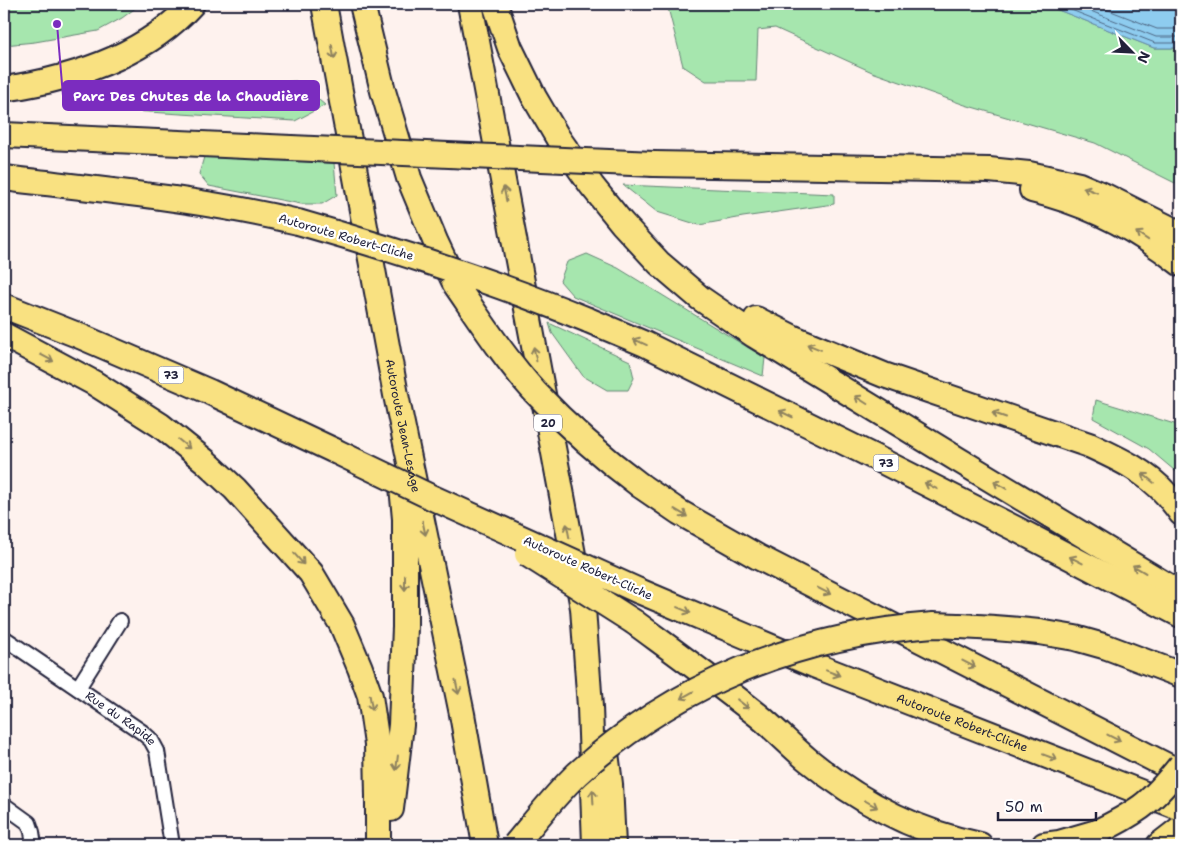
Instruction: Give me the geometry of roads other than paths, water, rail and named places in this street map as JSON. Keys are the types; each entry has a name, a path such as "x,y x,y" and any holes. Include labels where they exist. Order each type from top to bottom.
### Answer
{"highway":[{"path":"4,89 35,85 80,73 117,58 156,36 192,4"},
{"name":"Autoroute Jean-Lesage","path":"324,4 396,394 462,714 485,845"},
{"path":"362,4 383,91 409,178 455,284 497,345 534,390 573,431 607,461 679,512 758,557 1181,773"},
{"name":"20","path":"470,4 583,608 590,707 595,845"},
{"path":"495,4 510,48 534,97 558,138 592,186 622,223 659,263 700,298 754,335 1181,594"},
{"path":"4,134 706,166 995,184 1056,196 1094,211 1130,228 1181,264"},
{"path":"706,166 989,170 1029,174 1079,186 1106,196 1181,234"},
{"name":"Autoroute Robert-Cliche","path":"4,178 185,201 261,213 370,243 456,270 531,297 645,344 1016,528 1181,615"},
{"path":"622,223 678,268 715,294 761,322 794,338 884,375 1089,445 1119,459 1145,475 1167,494 1181,513"},
{"name":"Autoroute Robert-Cliche","path":"4,306 210,392 433,498 639,591 814,665 1181,808"},
{"path":"4,335 94,383 160,425 205,461 235,489 311,573 342,625 370,696 377,744 378,845"},
{"path":"387,845 401,725 405,627 405,518 398,449 396,394"},
{"path":"433,498 634,622 761,718 807,760 860,798 888,814 925,830 980,845"},
{"path":"583,608 601,708 610,784 613,845"},
{"path":"515,845 576,775 613,744 648,719 689,694 724,676 762,661 842,638 880,631 935,625 989,627 1039,632 1075,638 1107,647 1181,675"},
{"path":"1044,845 1059,843 1096,832 1118,821 1141,807 1166,784 1181,765"},
{"path":"1159,845 1181,828"}],"street":[{"path":"78,688 120,621"},
{"name":"Rue du Rapide","path":"4,638 151,740 156,752 172,845"},
{"path":"4,805 29,824 34,845"}],"water":[{"path":"1043,4 1181,4 1181,48 1154,48"}],"place":[{"name":"Parc Des Chutes de la Chaudière","path":"57,24"}]}
